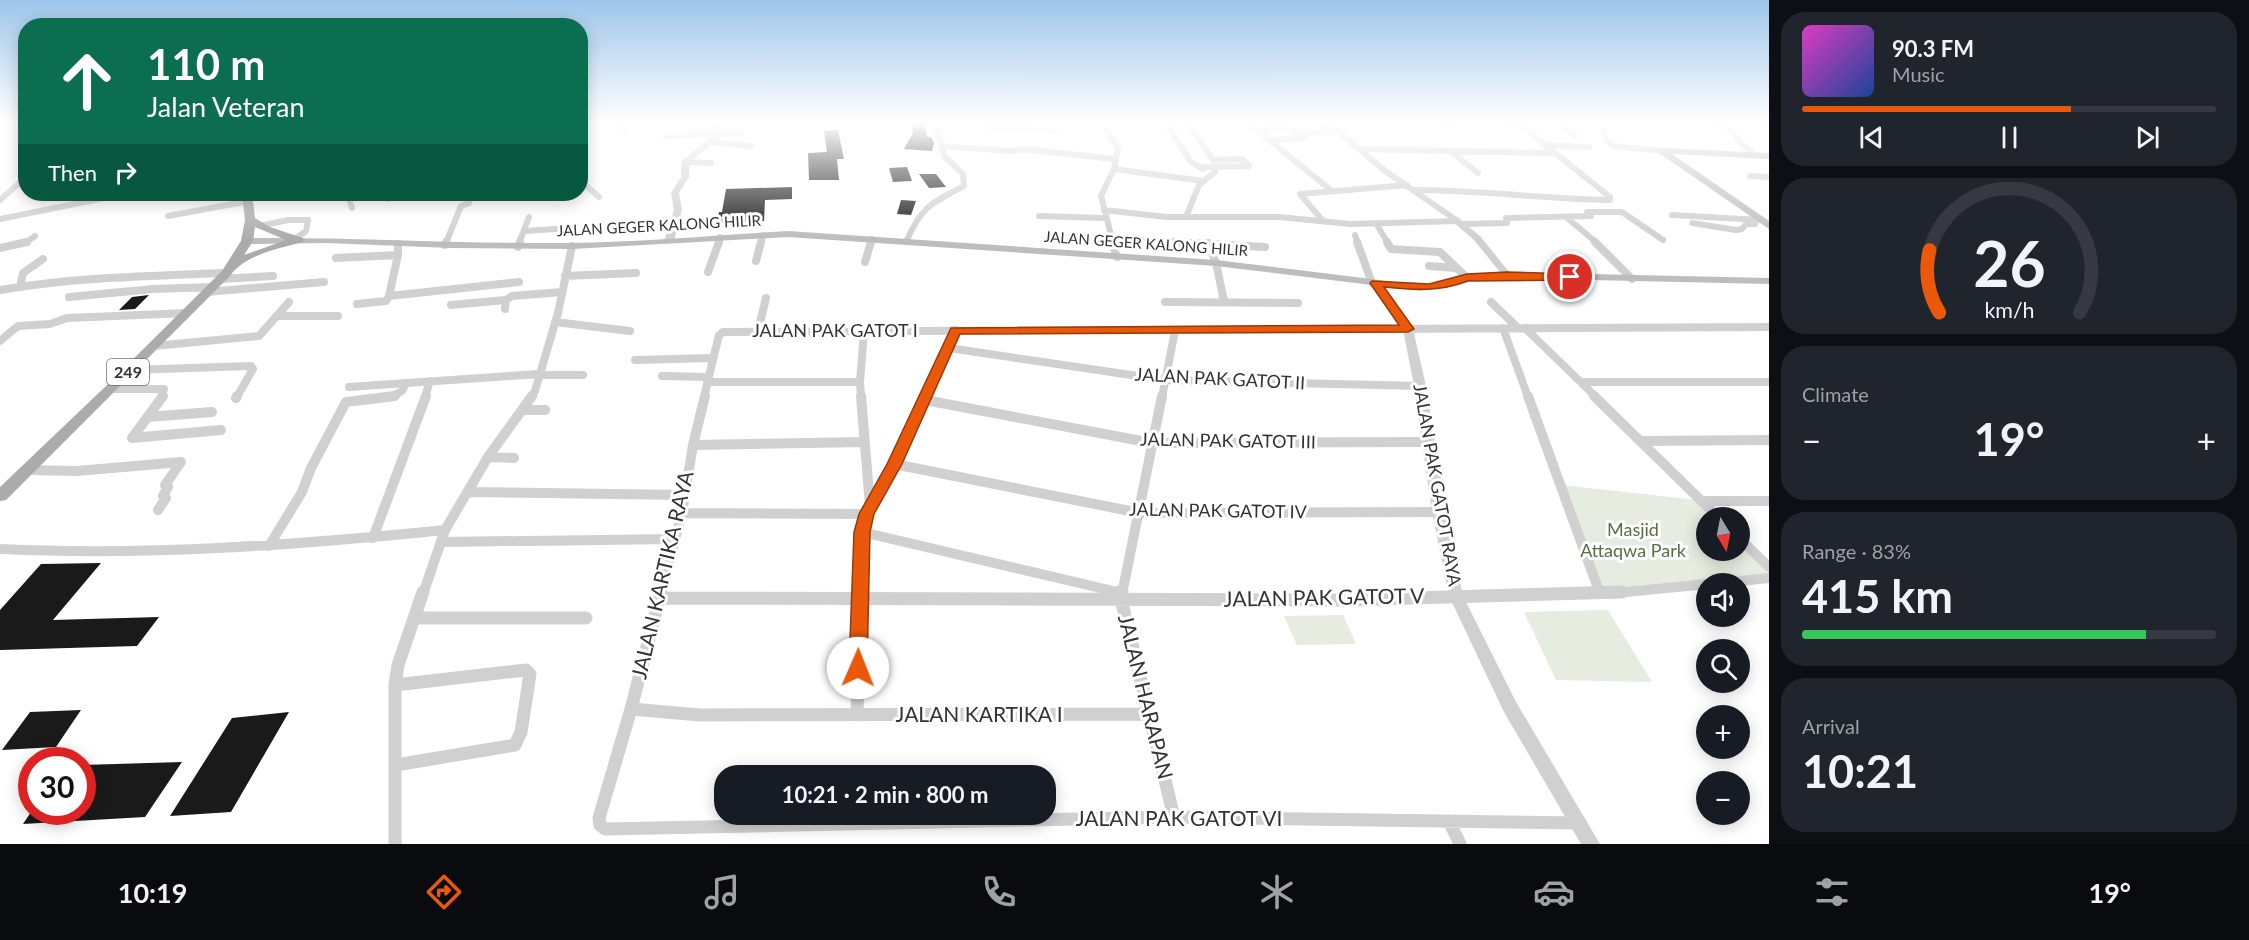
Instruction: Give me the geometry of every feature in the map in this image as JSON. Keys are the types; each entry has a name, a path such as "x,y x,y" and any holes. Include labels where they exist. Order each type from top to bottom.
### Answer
{"main road":[{"path":"1677,161 1766,224"},
{"name":"249","path":"0,496 220,279 247,241 255,223 250,201"},
{"path":"255,223 297,239"},
{"name":"JALAN GEGER KALONG HILIR","path":"247,241 297,239 446,248 572,246 762,235 872,239 1216,263 1429,288 1450,284 1467,277 1507,275 1769,281"},
{"path":"220,279 267,249 297,239"}],"street":[{"path":"906,242 917,217 939,199 964,186 963,174 949,161"},
{"path":"1115,161 1114,169 1102,194 1117,257"},
{"path":"1193,161 1200,167 1214,171 1249,166 1245,161"},
{"path":"1213,161 1214,171"},
{"path":"1296,161 1332,191"},
{"path":"1373,161 1460,223 1484,245 1507,275"},
{"path":"1463,161 1478,173"},
{"path":"1323,221 1299,195 1410,187 1563,199 1608,200 1611,198 1565,161"},
{"path":"669,241 678,210 675,194 685,177 685,162 711,163"},
{"path":"1114,169 1204,181"},
{"path":"1186,217 1193,194 1214,171"},
{"path":"1750,176 1769,177"},
{"path":"0,200 18,183"},
{"path":"588,187 599,197"},
{"path":"0,190 11,189"},
{"path":"0,219 86,201"},
{"path":"168,216 226,201"},
{"path":"350,201 352,208"},
{"path":"446,248 460,206 469,201"},
{"path":"1039,216 1238,215 1377,225 1507,223 1506,218 1591,216 1587,212 1620,212 1663,240"},
{"path":"1672,215 1766,224"},
{"path":"518,247 529,217"},
{"path":"1566,217 1591,237 1632,279"},
{"path":"255,223 308,220 306,231 297,239"},
{"path":"1692,224 1736,230 1742,229 1746,224 1766,224"},
{"path":"1377,225 1391,249 1440,252 1467,277"},
{"name":"JALAN GEGER KALONG HILIR","path":"525,231 570,228"},
{"path":"756,261 762,235"},
{"path":"1355,235 1374,283"},
{"path":"0,249 24,244 35,236"},
{"path":"708,272 720,237"},
{"path":"1113,238 1265,247"},
{"path":"865,262 872,239"},
{"path":"1208,243 1216,263 1224,301"},
{"path":"357,304 386,301 398,255 398,244"},
{"path":"395,844 398,665 445,530 488,457 535,391 555,322 572,246"},
{"path":"336,258 398,255"},
{"path":"20,287 22,272 43,259"},
{"path":"1429,266 1456,268"},
{"path":"565,276 636,273"},
{"path":"153,289 173,275"},
{"path":"0,290 110,277 173,275 220,279 324,282"},
{"path":"69,297 153,289 220,279 273,276"},
{"path":"103,294 115,282 110,277"},
{"path":"389,296 519,282"},
{"name":"JALAN PAK GATOT RAYA","path":"1374,283 1408,329 1420,386 1439,512 1456,596 1510,707 1591,844"},
{"path":"451,305 507,300 514,295 562,292"},
{"path":"758,331 766,298"},
{"path":"505,309 507,300"},
{"path":"154,346 255,338 262,334 289,302"},
{"path":"1165,302 1298,303"},
{"path":"1491,302 1581,382 1708,507"},
{"path":"0,340 18,326 50,324 67,318 187,313"},
{"path":"278,316 338,316"},
{"path":"555,322 630,332"},
{"name":"JALAN PAK GATOT I","path":"729,331 1769,327"},
{"path":"1503,328 1600,594"},
{"path":"857,715 862,532 868,510 894,464 956,330"},
{"name":"JALAN KARTIKA RAYA","path":"600,825 599,818 631,709 682,513 693,445 712,358 719,335 729,331"},
{"path":"864,331 860,382 868,510"},
{"name":"JALAN HARAPAN","path":"1174,817 1122,596 1175,331"},
{"name":"JALAN PAK GATOT II","path":"949,348 1165,380 1420,386"},
{"path":"635,360 712,358"},
{"path":"130,370 251,366 253,369 236,398"},
{"path":"349,387 539,374 583,375"},
{"path":"662,376 707,380 860,382"},
{"path":"373,538 419,417 430,381"},
{"path":"1581,382 1769,382"},
{"path":"269,546 302,492 311,468 346,402 391,397 401,392 406,383"},
{"path":"111,389 162,388 163,395 132,438 221,430"},
{"name":"JALAN PAK GATOT III","path":"925,400 1152,443 1427,442"},
{"path":"522,410 545,410"},
{"path":"148,417 212,412"},
{"path":"1641,441 1769,440"},
{"path":"693,445 864,442"},
{"path":"488,457 514,458"},
{"path":"27,470 76,471 181,462 165,485 168,487 163,496 166,498 158,510"},
{"name":"JALAN PAK GATOT IV","path":"894,464 1140,513 1439,512"},
{"path":"468,492 685,495"},
{"path":"1702,501 1769,501"},
{"path":"682,513 868,510"},
{"path":"0,549 109,553 269,546 445,530"},
{"path":"862,532 1122,596"},
{"path":"441,542 675,539"},
{"path":"1750,548 1769,567"},
{"path":"1750,580 1769,578"},
{"name":"JALAN PAK GATOT V","path":"1122,596 1342,600 1600,594 1696,585"},
{"path":"659,598 1122,596"},
{"path":"414,618 586,618"},
{"path":"396,685 529,671 519,741 511,748 396,765"},
{"name":"JALAN KARTIKA I","path":"631,709 700,715 1148,714"},
{"name":"JALAN PAK GATOT VI","path":"600,825 606,829 1174,817 1580,823"},
{"path":"1449,821 1460,844"}],"green space":[{"name":"Masjid Attaqwa Park","path":"1561,485 1698,500 1705,507 1696,507 1696,561 1750,561 1750,551 1769,569 1769,576 1750,578 1750,573 1696,573 1696,583 1601,591"},
{"path":"1608,610 1652,682 1556,680 1524,612"},
{"path":"1343,615 1356,644 1297,645 1284,616"}],"building":[{"path":"808,161 837,161 839,180 809,180"},
{"path":"907,167 912,181 893,182 889,168"},
{"path":"919,174 936,174 946,187 929,188"},
{"path":"792,187 792,199 765,200 764,221 717,223 719,212 722,212 726,189"},
{"path":"901,200 916,201 911,215 897,214"},
{"path":"149,295 135,309 119,310 132,297"},
{"path":"101,563 53,620 159,617 137,646 0,650 0,610 41,564"},
{"path":"81,710 56,747 18,747 18,749 2,750 30,712"},
{"path":"289,712 231,812 170,816 232,718"},
{"path":"182,762 145,817 96,820 96,765"}],"route":[{"path":"858,668 862,532 867,514 894,464 956,330 1408,329 1376,283 1429,288 1450,284 1467,277 1507,275 1570,277"}]}
